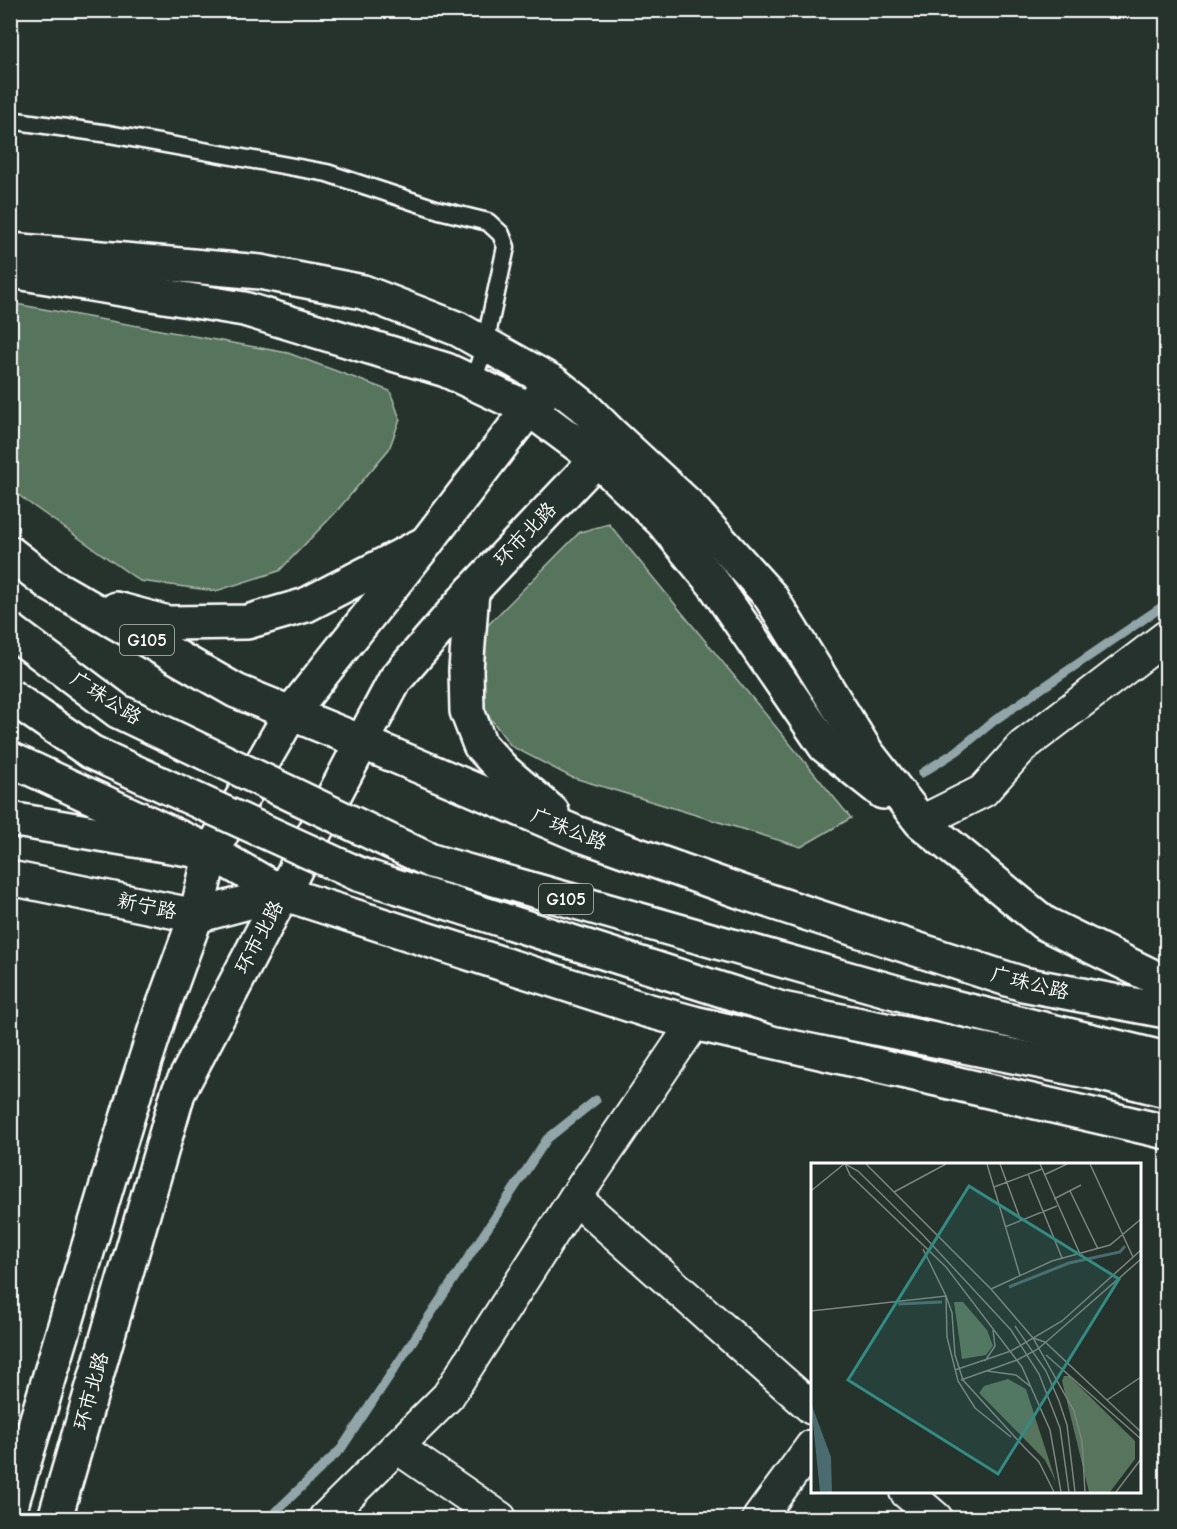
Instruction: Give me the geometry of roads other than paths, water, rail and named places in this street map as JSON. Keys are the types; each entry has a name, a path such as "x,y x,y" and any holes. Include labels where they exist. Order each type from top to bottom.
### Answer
{"main road":[{"path":"10,250 260,272 363,292 458,329 554,383 583,406 604,447"},
{"path":"10,269 244,309 446,370 604,447 688,505 770,596 867,753 921,822 1044,923 1167,983"},
{"path":"10,1509 135,1092 196,916 211,852 291,713 529,409 554,383"},
{"name":"环市北路","path":"55,1518 178,1093 395,680 471,591 604,447"},
{"path":"51,585 120,611 168,623 247,622 306,605 426,543"},
{"name":"广珠公路","path":"10,553 51,585 236,691 576,833 745,893 1023,984 1167,1011"},
{"path":"471,591 466,670 467,711 480,745 504,771 576,833"},
{"name":"广珠公路","path":"10,630 118,711 431,861 916,998 1167,1059"},
{"name":"G105","path":"10,696 91,752 358,874 782,1009 1097,1073 1167,1090"},
{"path":"10,759 211,852 282,893 623,1003 694,1023 1167,1132"},
{"path":"10,819 211,852"},
{"name":"新宁路","path":"10,878 196,916 282,893"}],"street":[{"path":"921,822 983,791 1023,746 1167,637"},
{"path":"325,1518 447,1396 575,1198 694,1023"},
{"path":"575,1198 811,1406"},
{"path":"397,1447 500,1518"},
{"path":"761,1518 811,1449"},
{"path":"908,1493 936,1518"}],"lane":[{"path":"10,120 109,134 327,173 439,210 488,222 501,234 506,247 485,344 473,383"}],"waterway":[{"path":"922,773 957,751 995,720 1166,604"},
{"path":"269,1518 341,1449 547,1139 596,1100"}]}
